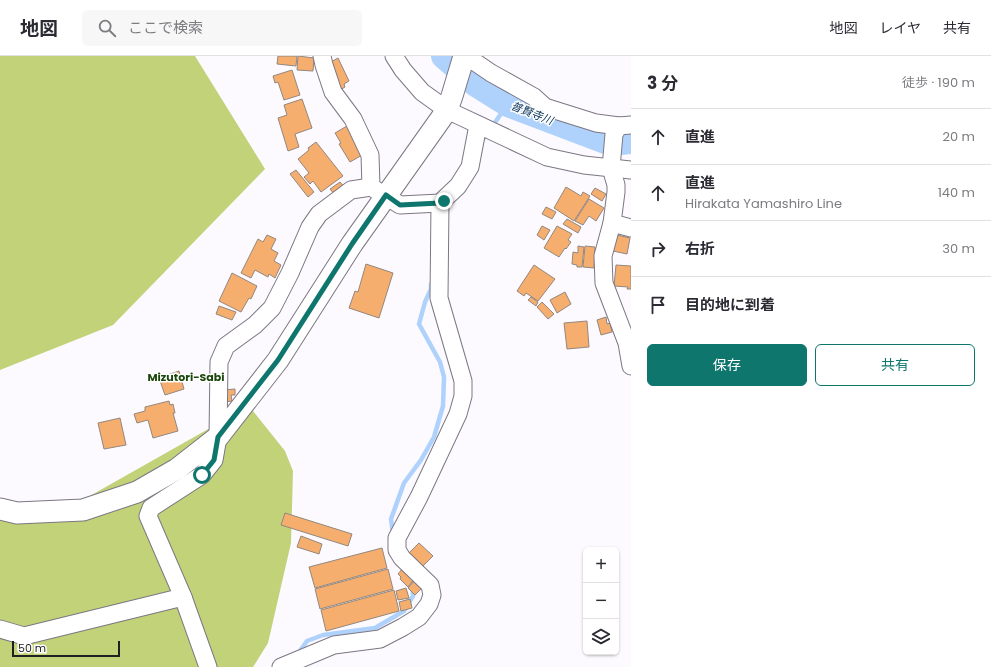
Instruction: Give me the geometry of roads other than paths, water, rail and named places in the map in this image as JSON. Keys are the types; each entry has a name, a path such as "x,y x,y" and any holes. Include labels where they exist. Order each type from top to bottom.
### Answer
{"main road":[{"path":"0,509 17,513 83,510 137,492 177,469 218,437 278,360 352,244 379,191 449,103 465,56"}],"street":[{"path":"322,56 333,92 353,119 370,155 379,191"},
{"path":"394,56 403,70 422,92 449,103 478,125 547,156 584,165 611,164 631,170"},
{"path":"465,56 534,98 545,107 596,123 621,128 611,164 616,192 612,223 603,256 604,283 627,343 631,366"},
{"path":"208,667 183,597 148,516 151,508 202,475 214,460 218,437 219,362 226,346 255,325 272,308 290,273 310,227 319,214 351,190 379,191 400,205 440,203 458,186 470,167 478,125"},
{"path":"281,667 334,645 380,639 419,617 429,604 432,595 430,585 402,558 397,550 397,538 419,497 458,414 463,396 463,381 439,298 440,203"},
{"path":"612,223 631,228"},
{"path":"0,630 24,636 183,597"}],"waterway":[{"name":"普賢寺川","path":"444,56 476,84 508,104 611,143 631,141"},
{"path":"481,142 508,104"},
{"path":"393,534 391,519 404,483 421,460 434,437 443,406 444,377 440,362 419,324 425,302 431,289 431,284"},
{"path":"297,655 307,641 323,635 375,628 404,611 413,596 412,577"}],"district":[{"name":"Mizutori-Sabi","path":"186,377"}]}
